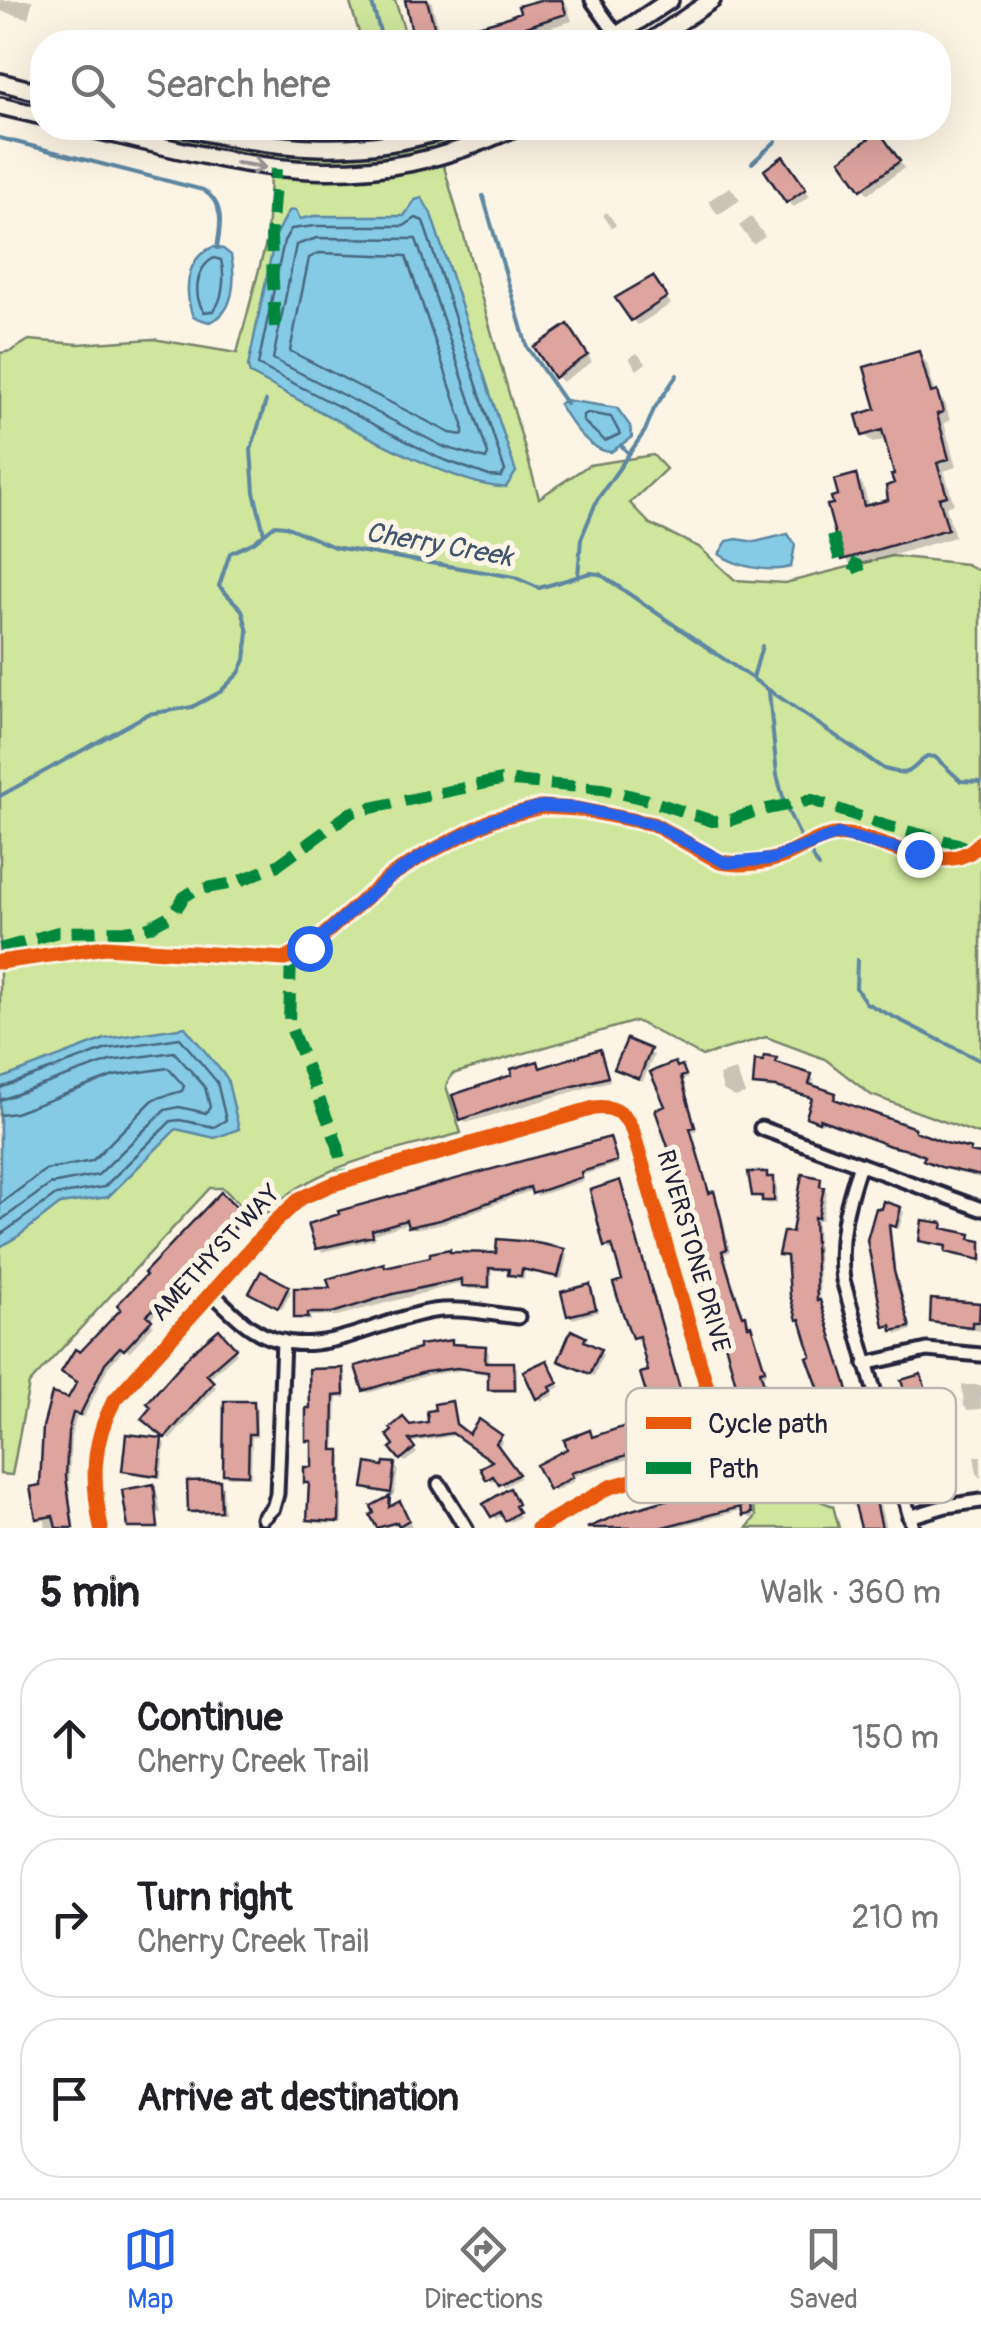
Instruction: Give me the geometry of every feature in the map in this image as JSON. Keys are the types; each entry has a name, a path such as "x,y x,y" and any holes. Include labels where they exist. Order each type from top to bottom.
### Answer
{"main road":[{"path":"629,30 670,0"},
{"path":"668,30 712,0"},
{"path":"0,82 30,89"},
{"path":"0,106 30,113"},
{"path":"139,140 246,165 313,172 362,170 422,160 480,140"},
{"path":"243,140 329,148 404,140"}],"street":[{"path":"592,0 609,30"},
{"name":"AMETHYST WAY","path":"101,1528 94,1466 107,1413 121,1391 275,1222 313,1192 594,1108 618,1110"},
{"name":"RIVERSTONE DRIVE","path":"618,1110 633,1132 707,1388"},
{"path":"760,1128 981,1209"},
{"path":"860,1164 844,1218 841,1268 872,1388"},
{"path":"212,1294 254,1330 283,1342 326,1342 431,1312 518,1317"},
{"path":"263,1518 273,1508 277,1494 283,1342"},
{"path":"865,1364 927,1350 981,1355"},
{"name":"RIVERSTONE DRIVE","path":"538,1528 610,1487 626,1482"},
{"path":"439,1484 466,1528"},
{"path":"911,1523 954,1504 981,1501"}],"green space":[{"path":"349,0 395,0 404,30 358,30"},
{"path":"175,140 214,140 322,156 462,140 401,159 355,163 308,162"},
{"path":"443,163 539,498 589,465 653,455 666,469 630,503 650,524 699,547 735,580 785,583 892,556 966,564 981,572 981,1135 871,1095 825,1059 766,1037 702,1056 636,1021 452,1074 446,1086 461,1133 379,1154 326,1173 278,1202 258,1222 223,1188 210,1188 29,1384 12,1475 0,1474 0,353 29,340 79,344 153,339 237,353 267,239 270,177 364,178"},
{"path":"752,1503 825,1503 833,1506 839,1528 747,1528 756,1516"}],"water":[{"path":"422,198 431,214 516,472 506,487 453,475 417,460 250,374 248,367 275,237 289,211 296,210 300,219 404,216 415,200"},
{"path":"213,247 231,255 233,284 224,311 209,322 193,317 188,287 197,259"},
{"path":"565,400 617,408 630,426 632,437 611,452 595,447 563,411 559,404"},
{"path":"788,534 795,545 791,567 754,568 719,554 727,541 755,542"},
{"path":"185,1027 227,1078 239,1129 215,1138 176,1129 108,1197 60,1204 0,1247 0,1079 105,1039"}],"building":[{"path":"405,0 427,0 435,30 411,30"},
{"path":"540,0 562,0 566,14 516,30 463,30 503,19 520,12 518,6"},
{"path":"867,140 885,140 900,161 861,190 840,160"},
{"path":"783,156 806,189 786,203 764,170"},
{"path":"653,276 667,297 631,321 615,298"},
{"path":"568,324 588,355 554,378 534,347"},
{"path":"919,351 931,393 937,391 943,412 937,414 949,459 937,463 947,496 939,498 948,529 842,560 827,505 833,504 831,497 838,495 834,480 856,474 864,506 888,500 886,486 894,483 882,430 862,436 856,415 876,409 864,367"},
{"path":"627,1039 651,1049 639,1079 614,1069"},
{"path":"600,1049 608,1077 460,1120 452,1095 512,1075 511,1069 538,1061 540,1068"},
{"path":"764,1056 812,1074 809,1084 836,1093 834,1099 981,1154 981,1176 941,1167 913,1151 806,1117 812,1098 777,1087 753,1085 755,1060 763,1061"},
{"path":"675,1062 677,1067 682,1065 686,1075 681,1077 695,1127 690,1128 709,1193 714,1191 727,1249 722,1251 743,1316 751,1325 765,1370 760,1371 765,1388 737,1388 718,1317 714,1319 706,1294 691,1226 687,1227 673,1171 676,1170 655,1110 665,1106 650,1072"},
{"path":"610,1137 617,1161 581,1172 582,1177 532,1194 530,1187 440,1220 408,1227 406,1220 372,1230 373,1236 316,1249 308,1224 339,1214 338,1211"},
{"path":"748,1172 767,1172 767,1177 774,1177 774,1201 752,1196"},
{"path":"802,1174 821,1178 820,1186 824,1187 818,1218 814,1217 817,1301 820,1300 847,1388 818,1388 807,1357 811,1356 790,1295 787,1256 778,1255 783,1232 792,1232"},
{"path":"620,1180 680,1388 645,1388 640,1373 648,1371 639,1336 632,1338 621,1308 613,1283 622,1280 612,1245 604,1247 590,1190"},
{"path":"221,1192 241,1211 229,1223 235,1229 208,1253 210,1256 197,1270 194,1267 177,1283 182,1288 147,1315 152,1320 124,1350 120,1347 105,1363 80,1415 73,1413 66,1477 73,1528 56,1528 53,1516 36,1519 30,1487 40,1485 43,1427 52,1393 68,1398 77,1382 61,1372 75,1349 80,1352 121,1309 117,1305 144,1273"},
{"path":"883,1201 901,1207 896,1227 889,1225 894,1271 910,1327 892,1331 891,1325 884,1327 867,1240 876,1208 881,1209"},
{"path":"922,1220 971,1234 970,1239 981,1241 981,1260 945,1252 946,1246 919,1241"},
{"path":"497,1239 565,1249 558,1277 522,1269 521,1276 508,1275 509,1269 489,1268 489,1287 462,1286 462,1279 332,1313 308,1313 308,1318 294,1318 294,1288 330,1288 327,1279 384,1263 385,1267 430,1257 430,1253 450,1249 496,1253"},
{"path":"261,1271 289,1286 278,1308 249,1293"},
{"path":"590,1284 596,1309 567,1316 561,1292"},
{"path":"931,1299 980,1303 979,1322 972,1322 972,1327 930,1322"},
{"path":"219,1329 236,1348 206,1374 214,1382 165,1438 141,1419 151,1407 147,1403 191,1353"},
{"path":"571,1330 601,1349 590,1374 558,1361"},
{"path":"452,1340 452,1344 486,1346 485,1362 514,1362 515,1390 488,1390 488,1372 457,1368 425,1372 363,1391 355,1366 419,1349 419,1345"},
{"path":"547,1360 558,1383 536,1399 523,1371"},
{"path":"343,1368 344,1395 334,1396 333,1450 340,1450 339,1522 307,1520 309,1483 304,1483 304,1467 312,1467 312,1441 306,1441 309,1369"},
{"path":"921,1374 925,1388 903,1388 901,1380"},
{"path":"224,1401 254,1401 255,1434 249,1434 248,1475 223,1474"},
{"path":"452,1401 456,1424 469,1434 479,1419 502,1435 496,1443 519,1474 499,1485 493,1476 486,1480 480,1468 492,1461 452,1433 409,1440 415,1448 400,1460 390,1448 394,1445 387,1435 392,1431 390,1428 403,1417 410,1425 428,1422 427,1411 435,1410 434,1404"},
{"path":"626,1426 626,1455 571,1473 573,1477 549,1490 536,1465 567,1449 564,1440 590,1430 592,1437"},
{"path":"126,1434 162,1438 158,1476 122,1471"},
{"path":"384,1462 395,1463 391,1493 363,1488 367,1463 383,1466"},
{"path":"220,1480 221,1511 188,1512 187,1481"},
{"path":"154,1484 158,1528 128,1528 122,1490"},
{"path":"510,1488 519,1512 505,1521 500,1512 491,1517 483,1504"},
{"path":"390,1496 389,1507 400,1501 409,1520 399,1526 397,1522 377,1528 370,1515 374,1513 371,1506"},
{"path":"656,1503 749,1503 752,1513 743,1516 740,1507 659,1528 587,1528"},
{"path":"854,1503 876,1503 882,1528 861,1528"}],"waterway":[{"path":"371,0 380,30"},
{"path":"0,138 203,190 218,208 217,248"},
{"path":"752,163 776,141"},
{"path":"483,196 527,347 566,403"},
{"path":"578,576 581,539 597,500 645,431 654,409 677,375"},
{"path":"264,533 254,492 251,450 266,401"},
{"path":"621,445 629,454"},
{"name":"Cherry Creek","path":"0,796 148,714 192,707 220,692 239,673 245,660 248,632 242,610 219,586 230,553 254,542 275,525 334,547 514,577 539,588 590,573 600,574 884,769 905,773 927,756 935,757 961,781 981,782"},
{"path":"753,678 762,646"},
{"path":"769,692 777,775 785,805 803,842"},
{"path":"809,851 819,867"},
{"path":"857,960 856,988 866,1003 981,1061"}],"marked path":[{"path":"275,327 271,237 276,169"},
{"path":"833,535 840,560 857,565 860,572"},
{"path":"0,949 58,932 149,927 173,914 184,897 195,890 234,883 278,865 352,812 501,780 602,789 712,821 812,800 972,851"},
{"path":"291,957 289,1023 338,1146 342,1170"}],"cycle path":[{"path":"0,962 105,947 285,959 316,942 389,877 424,855 494,819 542,807 577,809 653,824 720,862 729,863 773,860 824,837 840,835 935,858 968,853 981,842"},
{"path":"101,1528 96,1495 97,1448 114,1401 301,1198 333,1184 594,1108 608,1108 623,1116 633,1132 707,1388"},
{"path":"538,1528 610,1487 626,1482"}],"route":[{"path":"309,948 390,877 424,855 494,819 542,806 577,808 653,824 726,863 772,859 838,834 919,854"}]}
